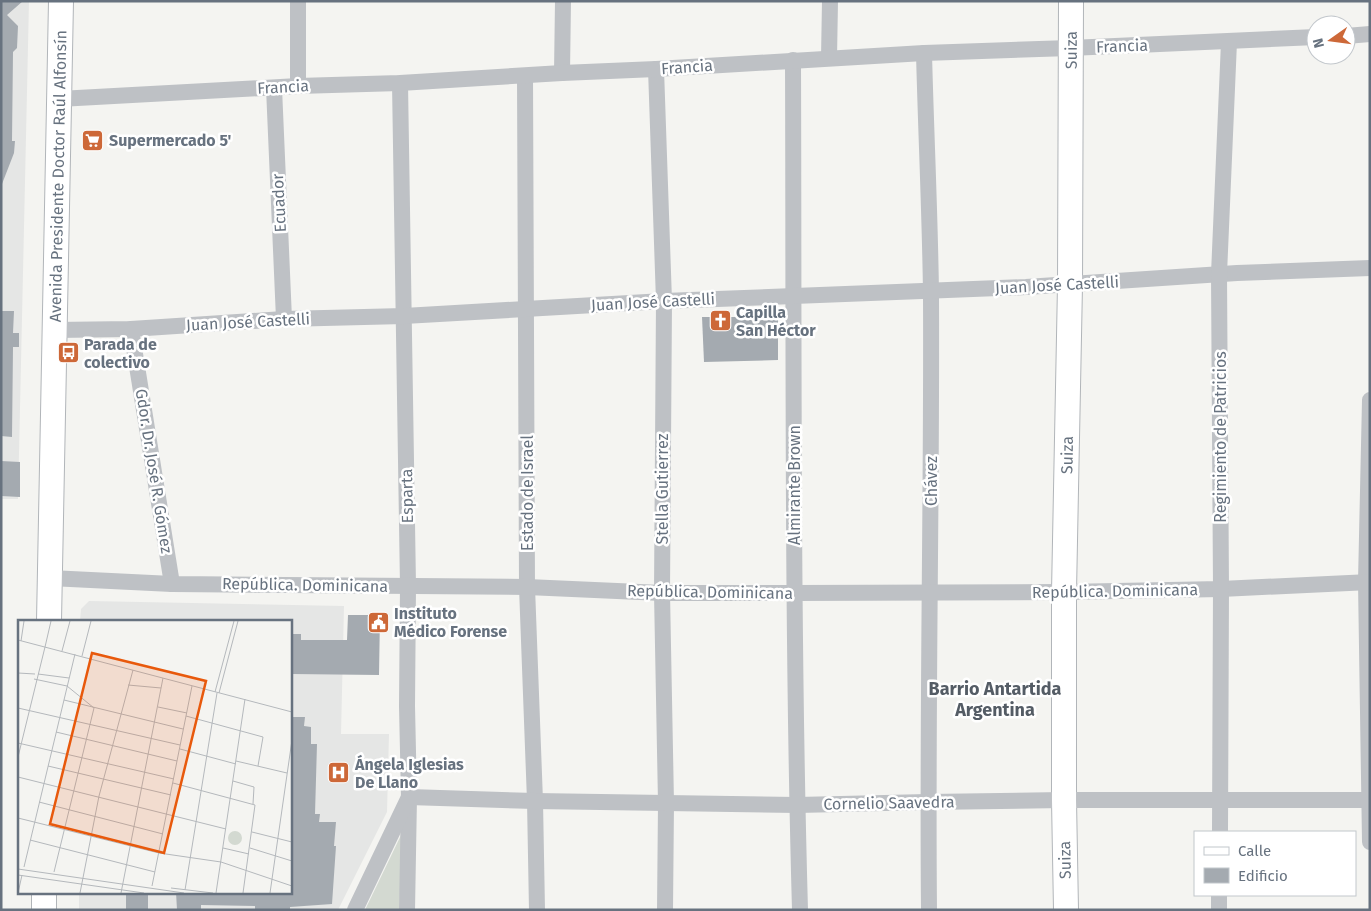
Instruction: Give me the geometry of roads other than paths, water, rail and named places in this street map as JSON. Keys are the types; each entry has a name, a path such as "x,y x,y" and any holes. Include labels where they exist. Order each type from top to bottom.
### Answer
{"street":[{"name":"Avenida Presidente Doctor Raúl Alfonsín","path":"49,620 61,1"},
{"path":"298,1 298,86"},
{"path":"562,73 563,1"},
{"path":"829,58 830,1"},
{"name":"Suiza","path":"1066,910 1064,592 1070,285 1071,1"},
{"path":"1356,35 1370,34"},
{"name":"Francia","path":"59,99 298,86 400,83 924,53 1306,38"},
{"name":"Regimiento de Patricios","path":"1220,831 1219,274 1229,42"},
{"name":"Chávez","path":"924,53 931,291 928,802 930,910"},
{"name":"Almirante Brown","path":"793,60 795,593 800,910"},
{"name":"Stella Gutierrez","path":"656,69 664,301 662,593 666,803 665,910"},
{"name":"Estado de Israel","path":"525,76 527,587 535,801 536,910"},
{"name":"Esparta","path":"400,83 408,586 408,910"},
{"name":"Ecuador","path":"274,88 284,319"},
{"name":"Juan José Castelli","path":"55,330 131,330 284,319 404,316 664,301 1070,285 1219,274 1370,268"},
{"name":"Gdor. Dr. José R. Gómez","path":"131,330 172,584"},
{"path":"1370,400 1368,582 1370,842"},
{"name":"República. Dominicana","path":"50,578 172,584 527,587 662,593 1064,592 1221,589 1368,582"},
{"path":"354,910 409,797"},
{"name":"Cornelio Saavedra","path":"409,797 797,805 1064,800 1369,800"},
{"path":"44,894 44,910"},
{"path":"1219,896 1219,910"}],"place":[{"name":"Supermercado 5'","path":"93,140"},
{"name":"Capilla San Héctor","path":"720,321"},
{"name":"Parada de colectivo","path":"68,353"},
{"name":"Instituto Médico Forense","path":"378,622"},
{"name":"Ángela Iglesias De Llano","path":"339,773"}],"district":[{"name":"Barrio Antartida Argentina","path":"995,700"}]}
